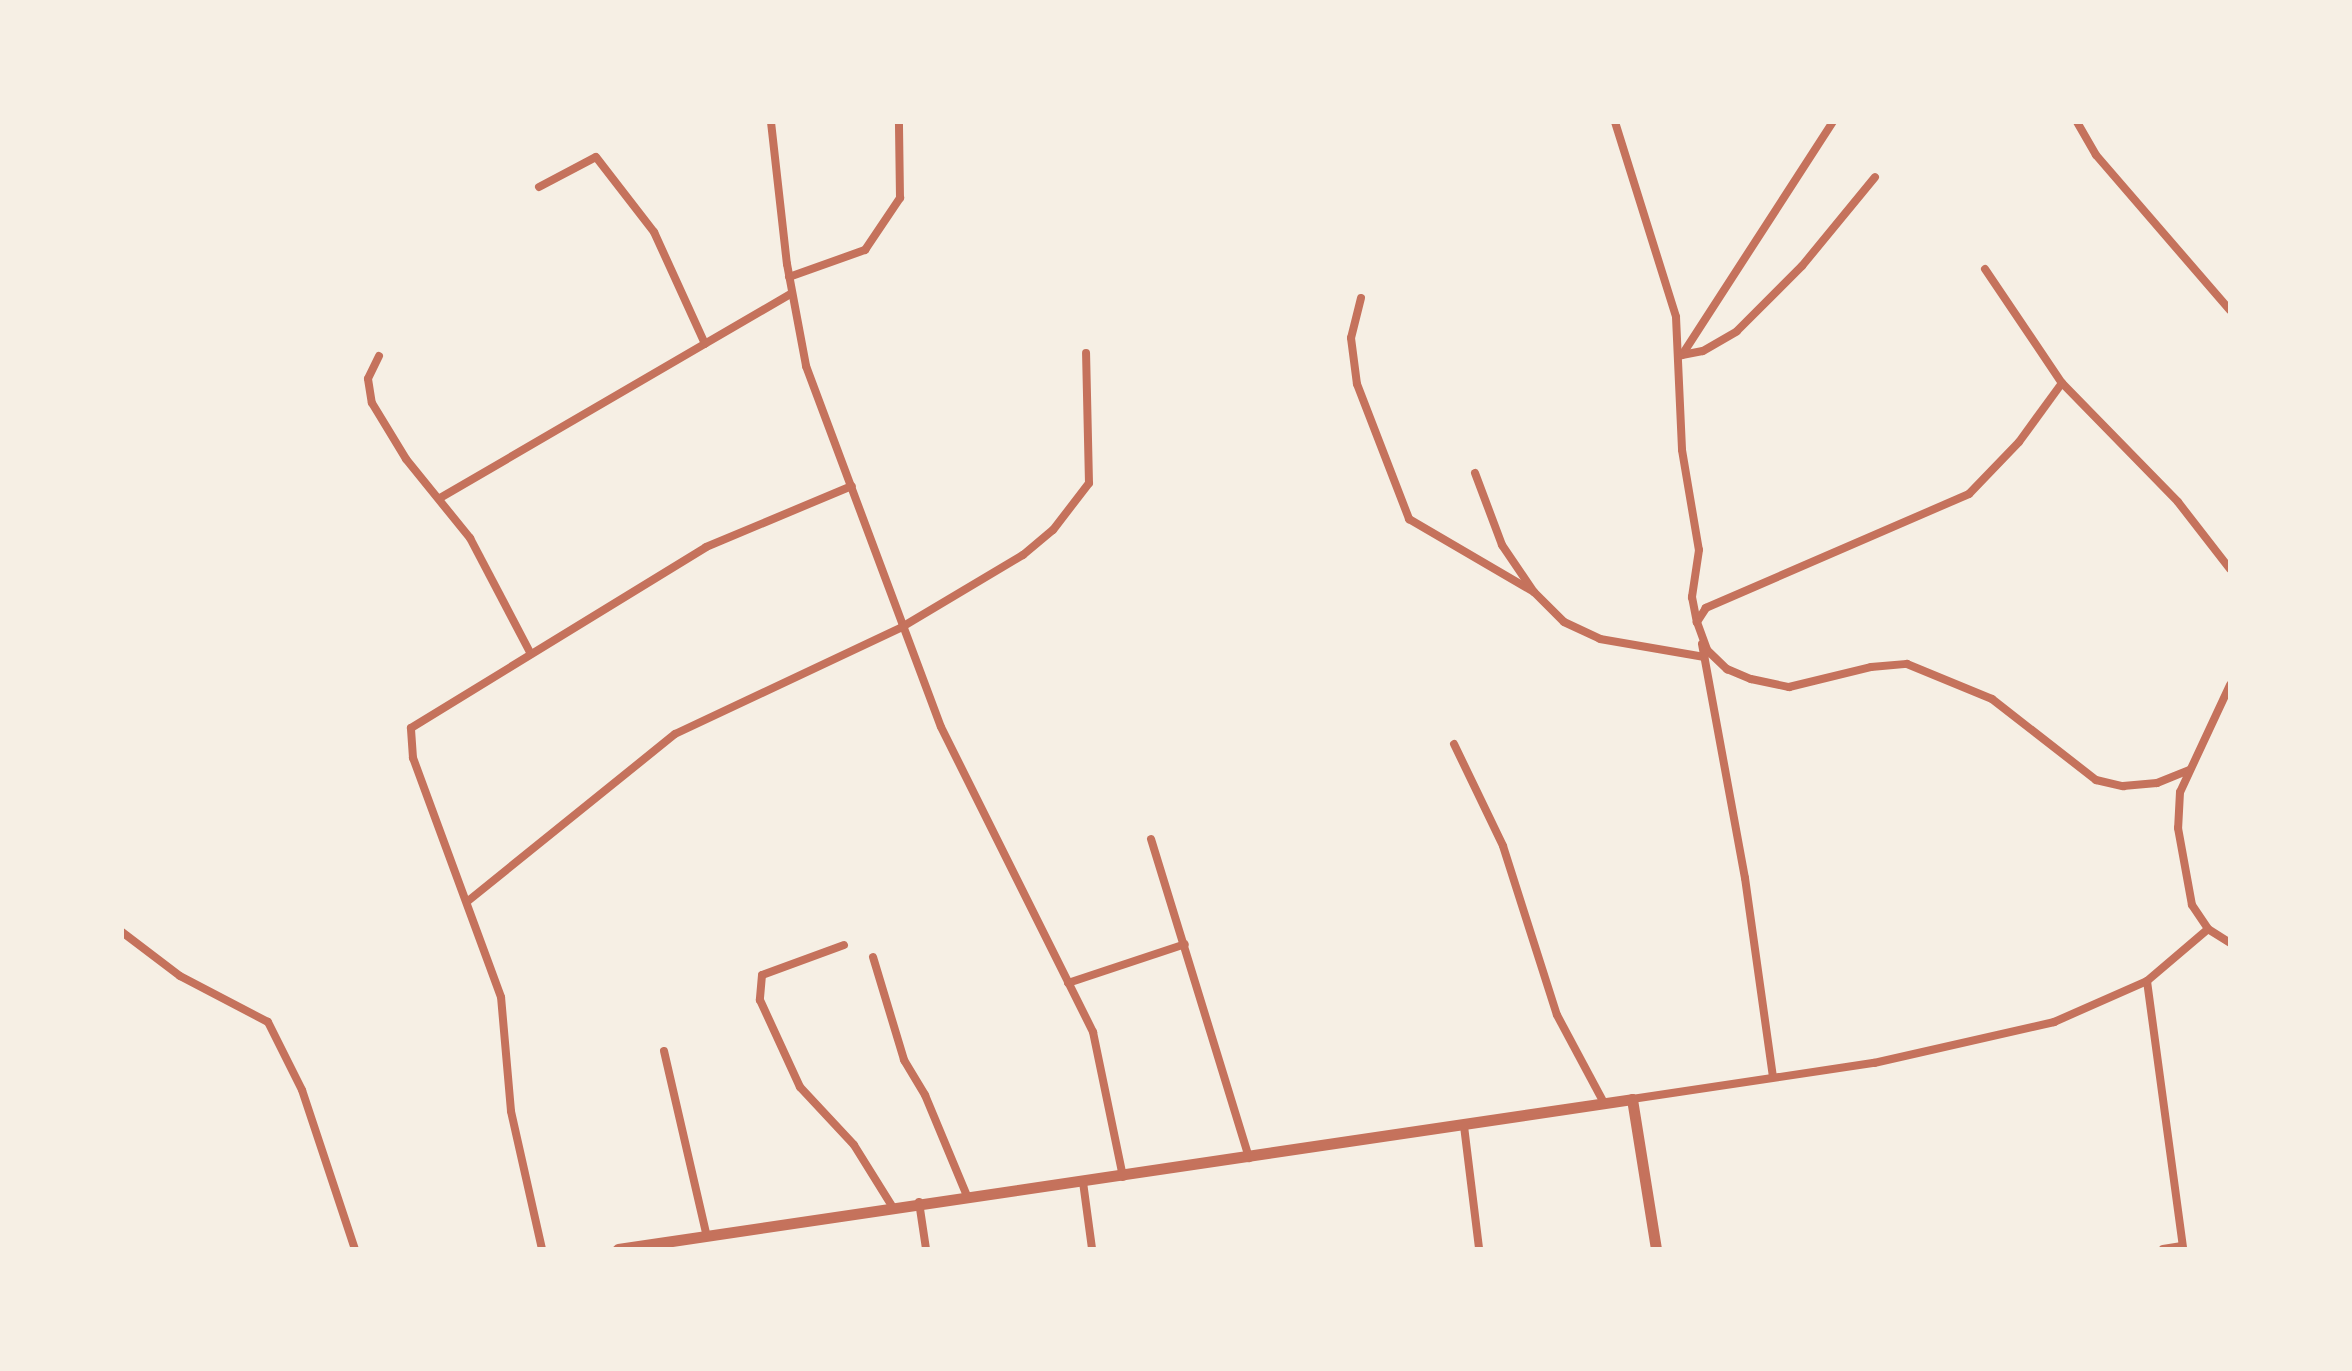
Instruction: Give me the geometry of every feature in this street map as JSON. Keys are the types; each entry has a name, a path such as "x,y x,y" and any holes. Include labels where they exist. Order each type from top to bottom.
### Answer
{"street":[{"path":"771,122 791,294 806,366 902,627 948,740 1093,1032 1123,1177"},
{"path":"789,277 865,250 900,198 899,122"},
{"path":"1615,122 1676,317 1682,355 1682,450 1699,550 1692,597 1745,878 1773,1077"},
{"path":"1682,355 1833,122"},
{"path":"2077,122 2096,155 2230,310"},
{"path":"539,187 596,157 654,232 705,344"},
{"path":"1682,355 1703,351 1737,331 1802,266 1875,177"},
{"path":"1985,269 2062,383 2178,502 2230,569"},
{"path":"440,498 791,294"},
{"path":"1361,298 1351,338 1357,384 1409,519 1534,592"},
{"path":"468,901 675,734 902,627 1023,555 1080,500 1092,464 1086,353"},
{"path":"379,356 368,379 372,403 406,459 470,538 531,654"},
{"path":"1697,622 1706,608 1969,494 2019,442 2062,383"},
{"path":"1475,473 1502,545 1534,592 1564,622 1600,639 1704,657"},
{"path":"542,1249 511,1111 506,1017 468,901 413,758 411,728 706,547 852,486"},
{"path":"1697,622 1707,650 1727,669 1751,679 1789,687 1871,667 1907,664 1992,699 2096,780 2123,786 2157,783 2189,770"},
{"path":"2230,685 2180,792 2183,874 2192,905 2208,929 2230,943"},
{"path":"1454,744 1503,846 1551,1001 1604,1103"},
{"path":"1151,839 1249,1158"},
{"path":"618,1249 919,1202 1123,1177 1464,1126 2005,1036 2092,1009 2147,981 2208,929"},
{"path":"122,932 180,976 268,1022 302,1090 355,1249"},
{"path":"1068,983 1185,944"},
{"path":"844,945 762,975 757,982 760,1000 800,1087 854,1145 892,1206"},
{"path":"873,957 904,1060 925,1095 967,1196"},
{"path":"2147,981 2182,1248 2163,1249"},
{"path":"664,1051 706,1233"},
{"path":"1632,1099 1656,1249"},
{"path":"1464,1126 1479,1249"},
{"path":"1083,1182 1092,1249"},
{"path":"919,1202 926,1249"}]}
